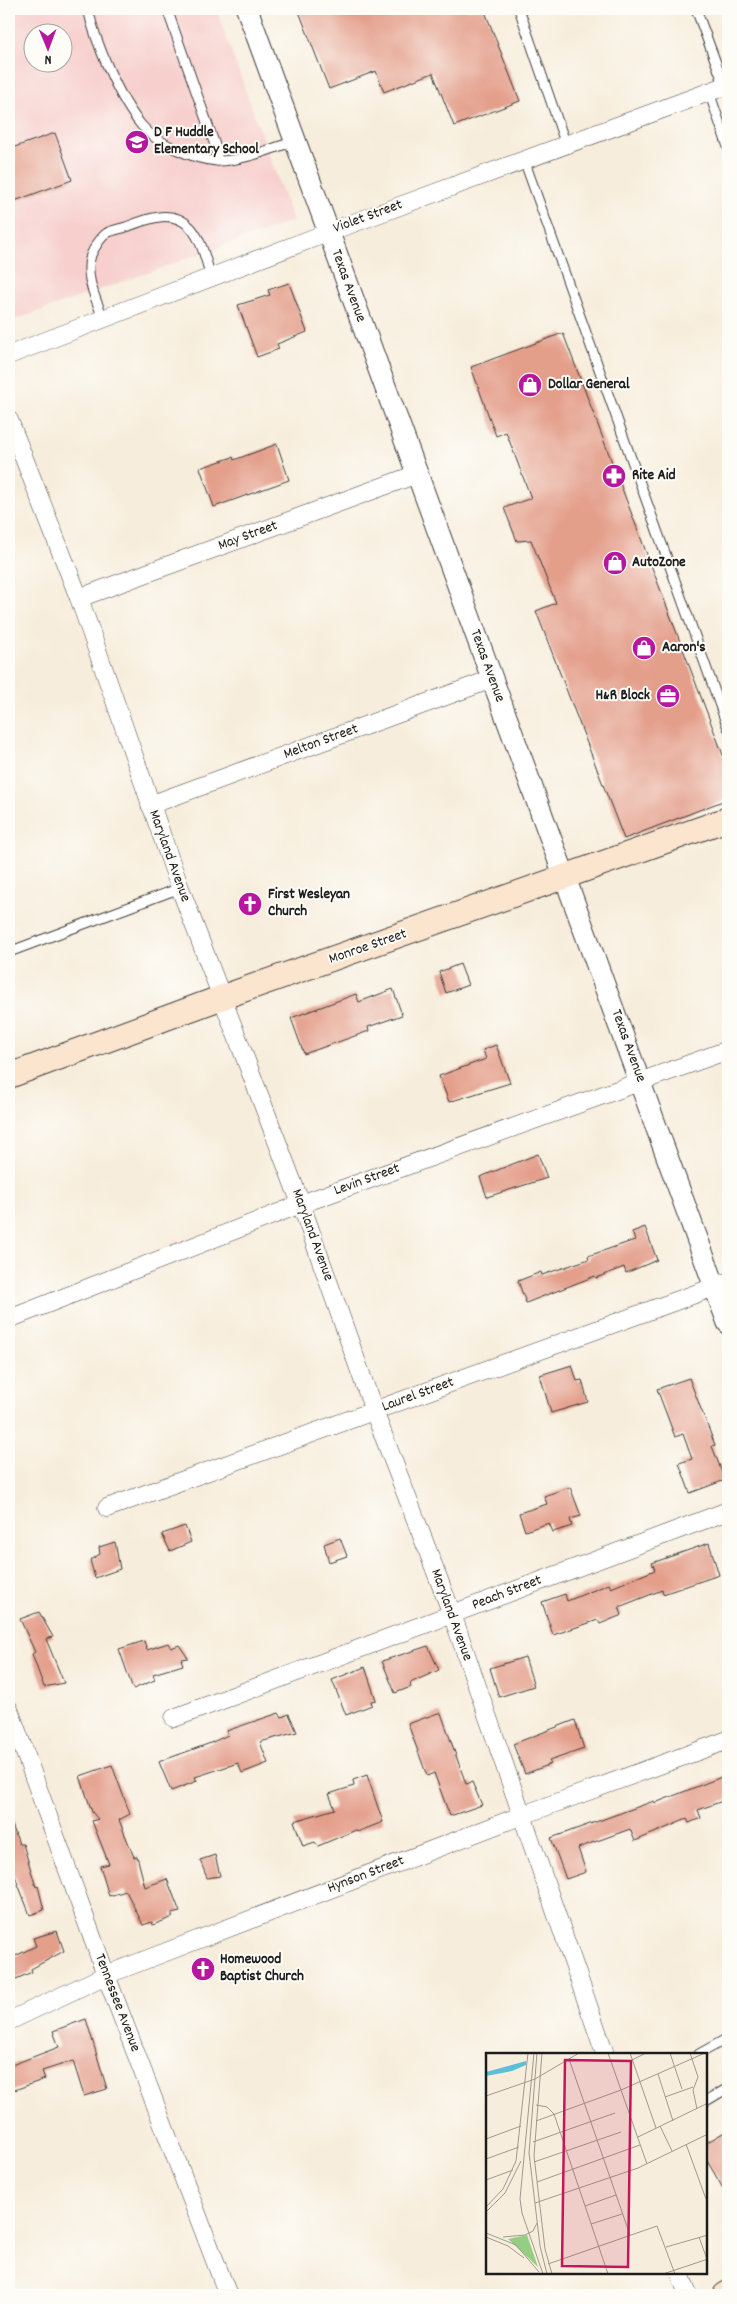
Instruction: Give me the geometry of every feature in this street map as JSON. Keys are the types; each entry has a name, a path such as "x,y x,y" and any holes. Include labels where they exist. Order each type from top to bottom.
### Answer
{"main road":[{"name":"Monroe Street","path":"9,1076 223,997 566,878 728,819"}],"street":[{"name":"Texas Avenue","path":"247,9 566,878 642,1081 722,1284 728,1323"},
{"name":"Violet Street","path":"9,355 329,232 721,88"},
{"name":"Maryland Avenue","path":"9,420 78,598 180,888 301,1204 374,1411 452,1614 605,2053"},
{"name":"May Street","path":"78,598 417,474"},
{"name":"Melton Street","path":"150,805 492,678"},
{"name":"Levin Street","path":"9,1319 301,1204 728,1050"},
{"name":"Laurel Street","path":"107,1508 722,1284"},
{"name":"Peach Street","path":"174,1718 728,1510"},
{"name":"Tennessee Avenue","path":"9,1709 106,1975 228,2295"},
{"name":"Hynson Street","path":"9,2021 106,1975 523,1815 728,1740"},
{"path":"680,2274 688,2295"}],"lane":[{"path":"88,9 105,58 128,105 143,128 177,150 218,161 242,158 296,140"},
{"path":"167,9 216,148 218,161"},
{"path":"520,9 566,145"},
{"path":"696,9 721,88 728,147"},
{"path":"524,160 728,728"},
{"path":"103,318 89,274 91,256 98,243 107,233 156,216 181,220 191,228 198,239 211,277"},
{"path":"9,952 180,888"},
{"path":"701,2053 728,2038"},
{"path":"707,2100 728,2088"}],"shaded area":[{"name":"D F Huddle Elementary School","path":"9,9 216,9 293,221 9,322"}],"building":[{"path":"298,9 484,9 520,101 454,126 433,73 384,92 376,71 329,89"},
{"path":"55,133 72,180 9,203 9,149"},
{"path":"289,283 307,332 277,344 279,349 257,357 238,305 270,295 268,290"},
{"path":"563,333 728,768 728,799 624,839 536,611 556,603 531,540 517,541 504,508 531,498 506,432 496,436 471,367"},
{"path":"277,444 289,480 214,507 200,468 233,457 234,460"},
{"path":"460,964 468,985 446,993 439,972"},
{"path":"393,989 402,1015 368,1027 369,1031 304,1054 291,1018 356,994 359,1002"},
{"path":"496,1045 510,1083 449,1102 439,1076 486,1059 483,1050"},
{"path":"538,1154 547,1178 487,1197 480,1177"},
{"path":"645,1227 657,1260 626,1273 624,1267 596,1278 595,1276 526,1303 518,1281 541,1272 542,1275 589,1259 588,1256 635,1240 632,1232"},
{"path":"572,1365 577,1381 582,1380 588,1402 551,1413 540,1375"},
{"path":"689,1378 715,1445 712,1446 725,1480 690,1493 679,1463 692,1459 683,1434 675,1437 657,1389"},
{"path":"570,1487 581,1516 570,1519 572,1526 553,1532 549,1523 525,1531 519,1513 547,1504 544,1496"},
{"path":"185,1526 191,1542 170,1551 162,1534"},
{"path":"340,1538 347,1556 329,1562 324,1544"},
{"path":"115,1542 120,1569 95,1578 90,1560 100,1554 99,1547"},
{"path":"709,1543 719,1575 663,1594 662,1590 619,1607 622,1615 600,1624 598,1620 553,1635 542,1602 565,1594 567,1601 609,1584 611,1588 655,1570 652,1563"},
{"path":"39,1612 53,1637 46,1639 64,1683 44,1687 32,1654 35,1652 20,1619"},
{"path":"144,1641 147,1650 168,1643 171,1648 179,1645 188,1658 181,1659 183,1665 153,1674 155,1680 133,1689 119,1649"},
{"path":"428,1646 439,1670 410,1683 411,1687 395,1693 382,1661"},
{"path":"525,1657 534,1686 499,1697 490,1668"},
{"path":"365,1667 376,1700 371,1701 372,1705 346,1715 332,1680"},
{"path":"279,1713 282,1717 289,1714 297,1732 260,1742 268,1763 242,1773 238,1763 195,1777 197,1781 171,1791 159,1762 228,1735 226,1731"},
{"path":"441,1713 466,1784 472,1782 482,1805 450,1816 434,1773 427,1776 408,1724"},
{"path":"575,1720 584,1749 549,1761 551,1764 525,1774 513,1744"},
{"path":"112,1765 130,1814 119,1820 134,1857 137,1856 145,1887 167,1879 180,1912 171,1914 173,1917 153,1925 152,1922 143,1925 126,1891 109,1896 100,1866 109,1864 92,1821 98,1819 92,1812 80,1776"},
{"path":"367,1775 383,1822 357,1832 356,1830 318,1846 315,1842 303,1846 294,1821 335,1809 329,1794 354,1786 353,1780"},
{"path":"724,1776 728,1788 728,1799 698,1810 701,1818 689,1823 687,1819 635,1841 630,1829 578,1848 586,1872 566,1879 551,1838 654,1801 655,1803"},
{"path":"10,1819 19,1844 23,1844 36,1887 38,1886 44,1910 30,1915 13,1871 9,1873"},
{"path":"215,1855 220,1876 207,1878 200,1860"},
{"path":"57,1931 64,1951 31,1969 32,1972 9,1982 9,1959 36,1946 33,1938"},
{"path":"86,2019 107,2089 84,2096 73,2061 42,2071 45,2079 9,2092 9,2066 59,2047 53,2031"},
{"path":"728,2130 728,2197 707,2161 707,2142"}],"place":[{"name":"D F Huddle Elementary School","path":"137,142"},
{"name":"Dollar General","path":"530,385"},
{"name":"Rite Aid","path":"614,476"},
{"name":"AutoZone","path":"615,563"},
{"name":"Aaron's","path":"644,648"},
{"name":"H&R Block","path":"668,696"},
{"name":"First Wesleyan Church","path":"250,904"},
{"name":"Homewood Baptist Church","path":"203,1969"}]}
